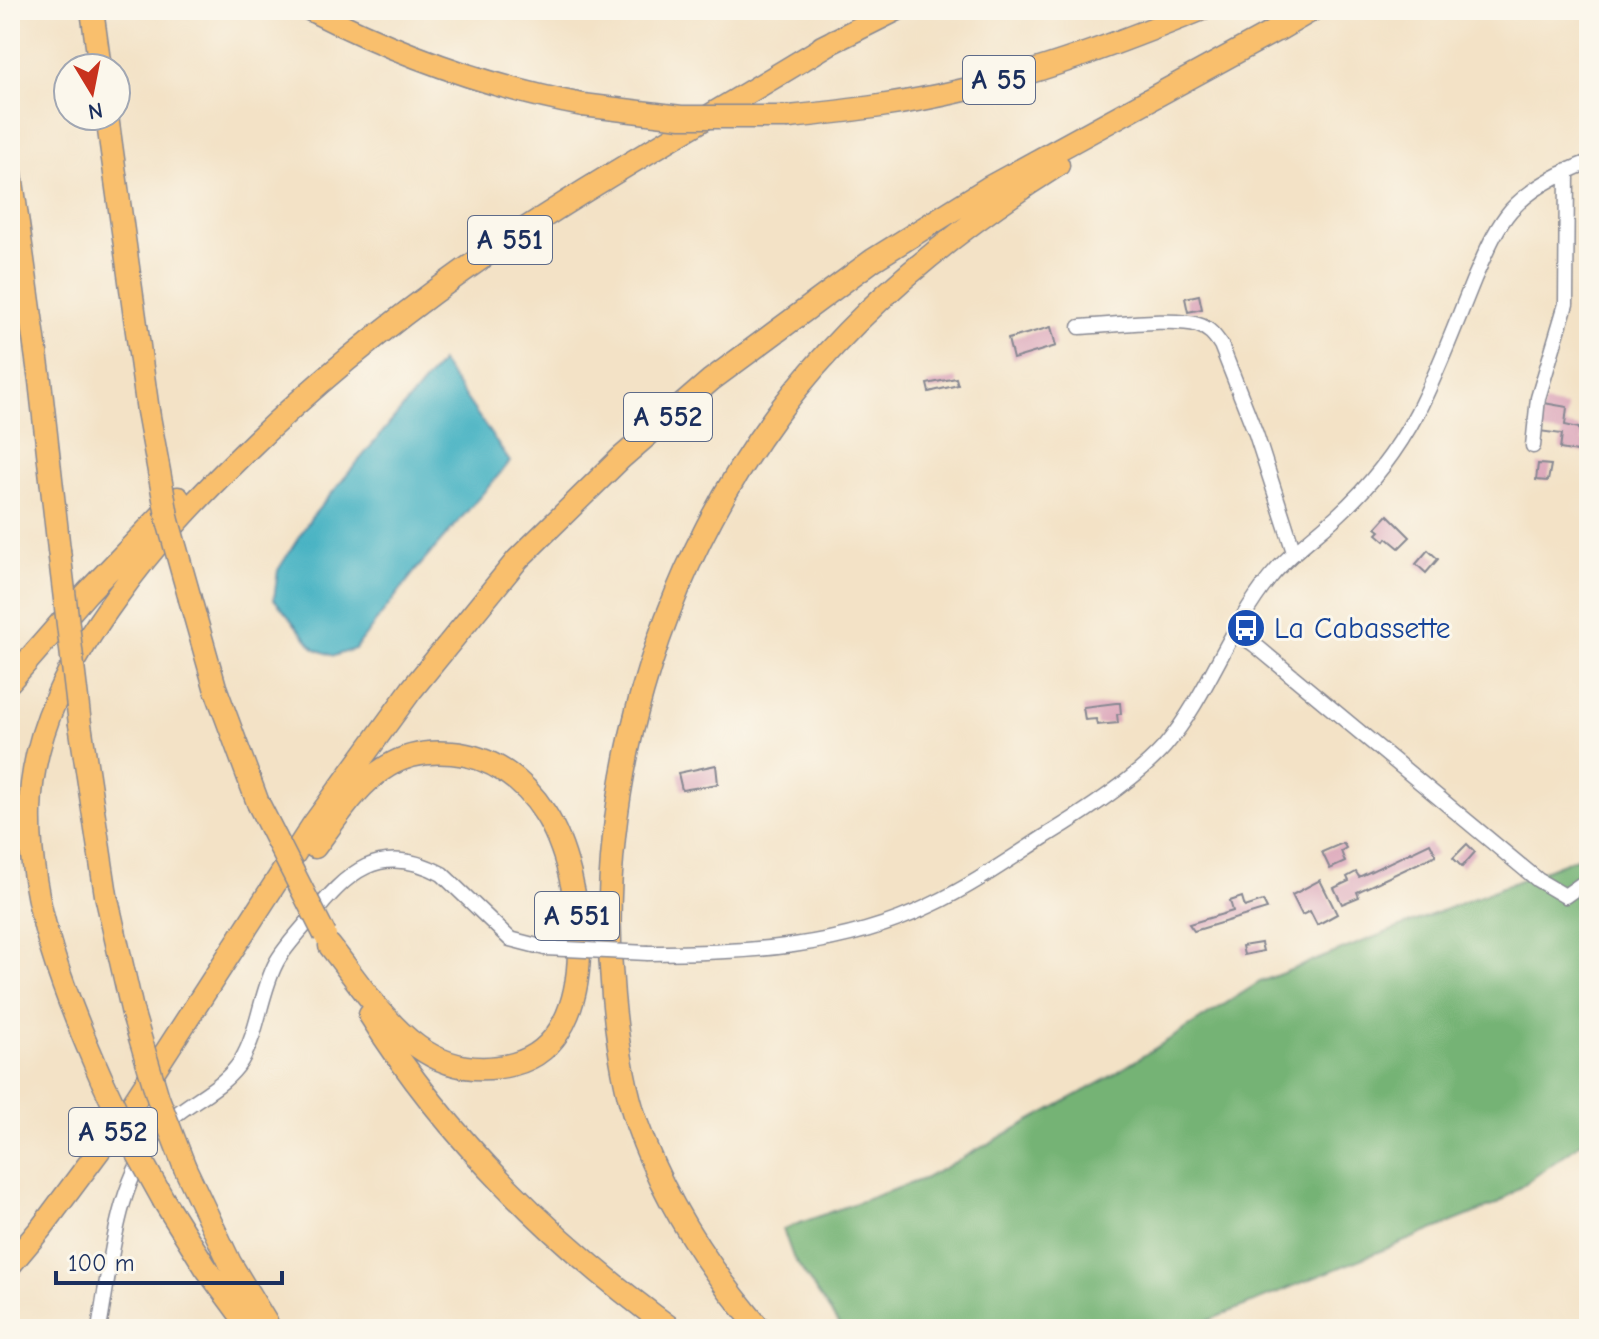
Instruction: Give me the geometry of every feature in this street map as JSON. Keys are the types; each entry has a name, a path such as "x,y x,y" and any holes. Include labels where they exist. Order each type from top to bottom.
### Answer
{"highway":[{"path":"92,10 98,52"},
{"name":"A 55","path":"311,10 364,37 482,81 583,105 681,117 789,117 901,103 964,90 1120,42 1200,10"},
{"path":"10,681 137,539 206,470 267,413 381,316 485,242 642,143 896,10"},
{"name":"A 552","path":"10,1265 102,1147 207,992 313,825 412,689 518,559 621,458 711,380 873,260 988,188 1312,10"},
{"name":"A 552","path":"760,1329 726,1290 683,1224 652,1162 636,1121 617,1037 609,934 611,854 622,781 646,682 676,593 748,457 777,415 850,329 911,269 959,230 1021,188 1291,22"},
{"name":"A 551","path":"251,1329 206,1268 129,1138 72,1008 44,920 32,856 30,810 43,731 69,667 140,564 214,482 279,419 403,316 539,221 835,40"},
{"name":"A 551","path":"109,132 148,411 168,521 215,687 258,803 328,941 394,1054 442,1115 501,1180 573,1249 672,1329"},
{"path":"10,167 40,381 80,724 106,895 133,1014 158,1098 185,1168 230,1263 270,1329"},
{"name":"A 551","path":"207,992 352,798 388,765 420,753 462,754 499,766 521,783 544,811 557,834 567,866 579,931 579,958 571,1011 559,1033 522,1062 496,1069 452,1066 425,1054 390,1022 328,941"}],"street":[{"path":"99,1329 123,1209 133,1178 150,1144 175,1115 239,1065 251,1040 276,964 333,889 352,872 386,861 430,867 458,888 510,939 545,948 648,953 739,951 842,937 931,906 965,887 1070,821 1163,748 1194,707 1235,631 1270,578 1294,552 1337,516 1372,480 1396,449 1418,412 1493,236 1511,210 1539,185 1589,162"},
{"path":"1533,446 1538,398 1566,304 1567,170"},
{"path":"1080,327 1182,322 1199,325 1213,333 1221,345 1256,434 1294,552"},
{"path":"1235,631 1538,880 1565,896 1589,879"}],"green space":[{"path":"1589,853 1589,1137 1497,1204 1187,1329 842,1329 793,1257 783,1229 926,1178 1108,1078 1260,982"}],"water":[{"path":"441,362 510,462 416,570 355,649 334,656 315,649 274,599 278,570 311,518"}],"building":[{"path":"1199,295 1202,309 1188,312 1185,298"},
{"path":"1051,327 1056,346 1013,359 1008,339"},
{"path":"956,378 958,385 929,392 927,384"},
{"path":"1544,403 1567,407 1565,425 1584,432 1582,441 1589,443 1589,454 1560,449 1562,434 1539,431"},
{"path":"1538,464 1551,465 1548,481 1536,480"},
{"path":"1388,515 1410,537 1399,548 1377,534 1380,531 1376,528"},
{"path":"1428,550 1438,559 1426,573 1416,564"},
{"path":"1120,703 1118,723 1097,725 1096,719 1085,720 1083,707"},
{"path":"716,765 718,784 682,790 678,773"},
{"path":"1343,843 1346,848 1341,851 1345,862 1330,869 1322,852"},
{"path":"1430,843 1436,855 1357,892 1359,897 1342,904 1334,888 1349,881 1347,877 1356,872 1359,877"},
{"path":"1467,844 1475,852 1462,867 1453,858"},
{"path":"1320,880 1337,914 1317,925 1310,911 1302,915 1292,895"},
{"path":"1242,897 1245,907 1263,901 1267,909 1194,931 1189,924 1233,911 1230,901"},
{"path":"1261,943 1263,951 1244,955 1242,946"}],"place":[{"name":"La Cabassette","path":"1246,628"}]}
